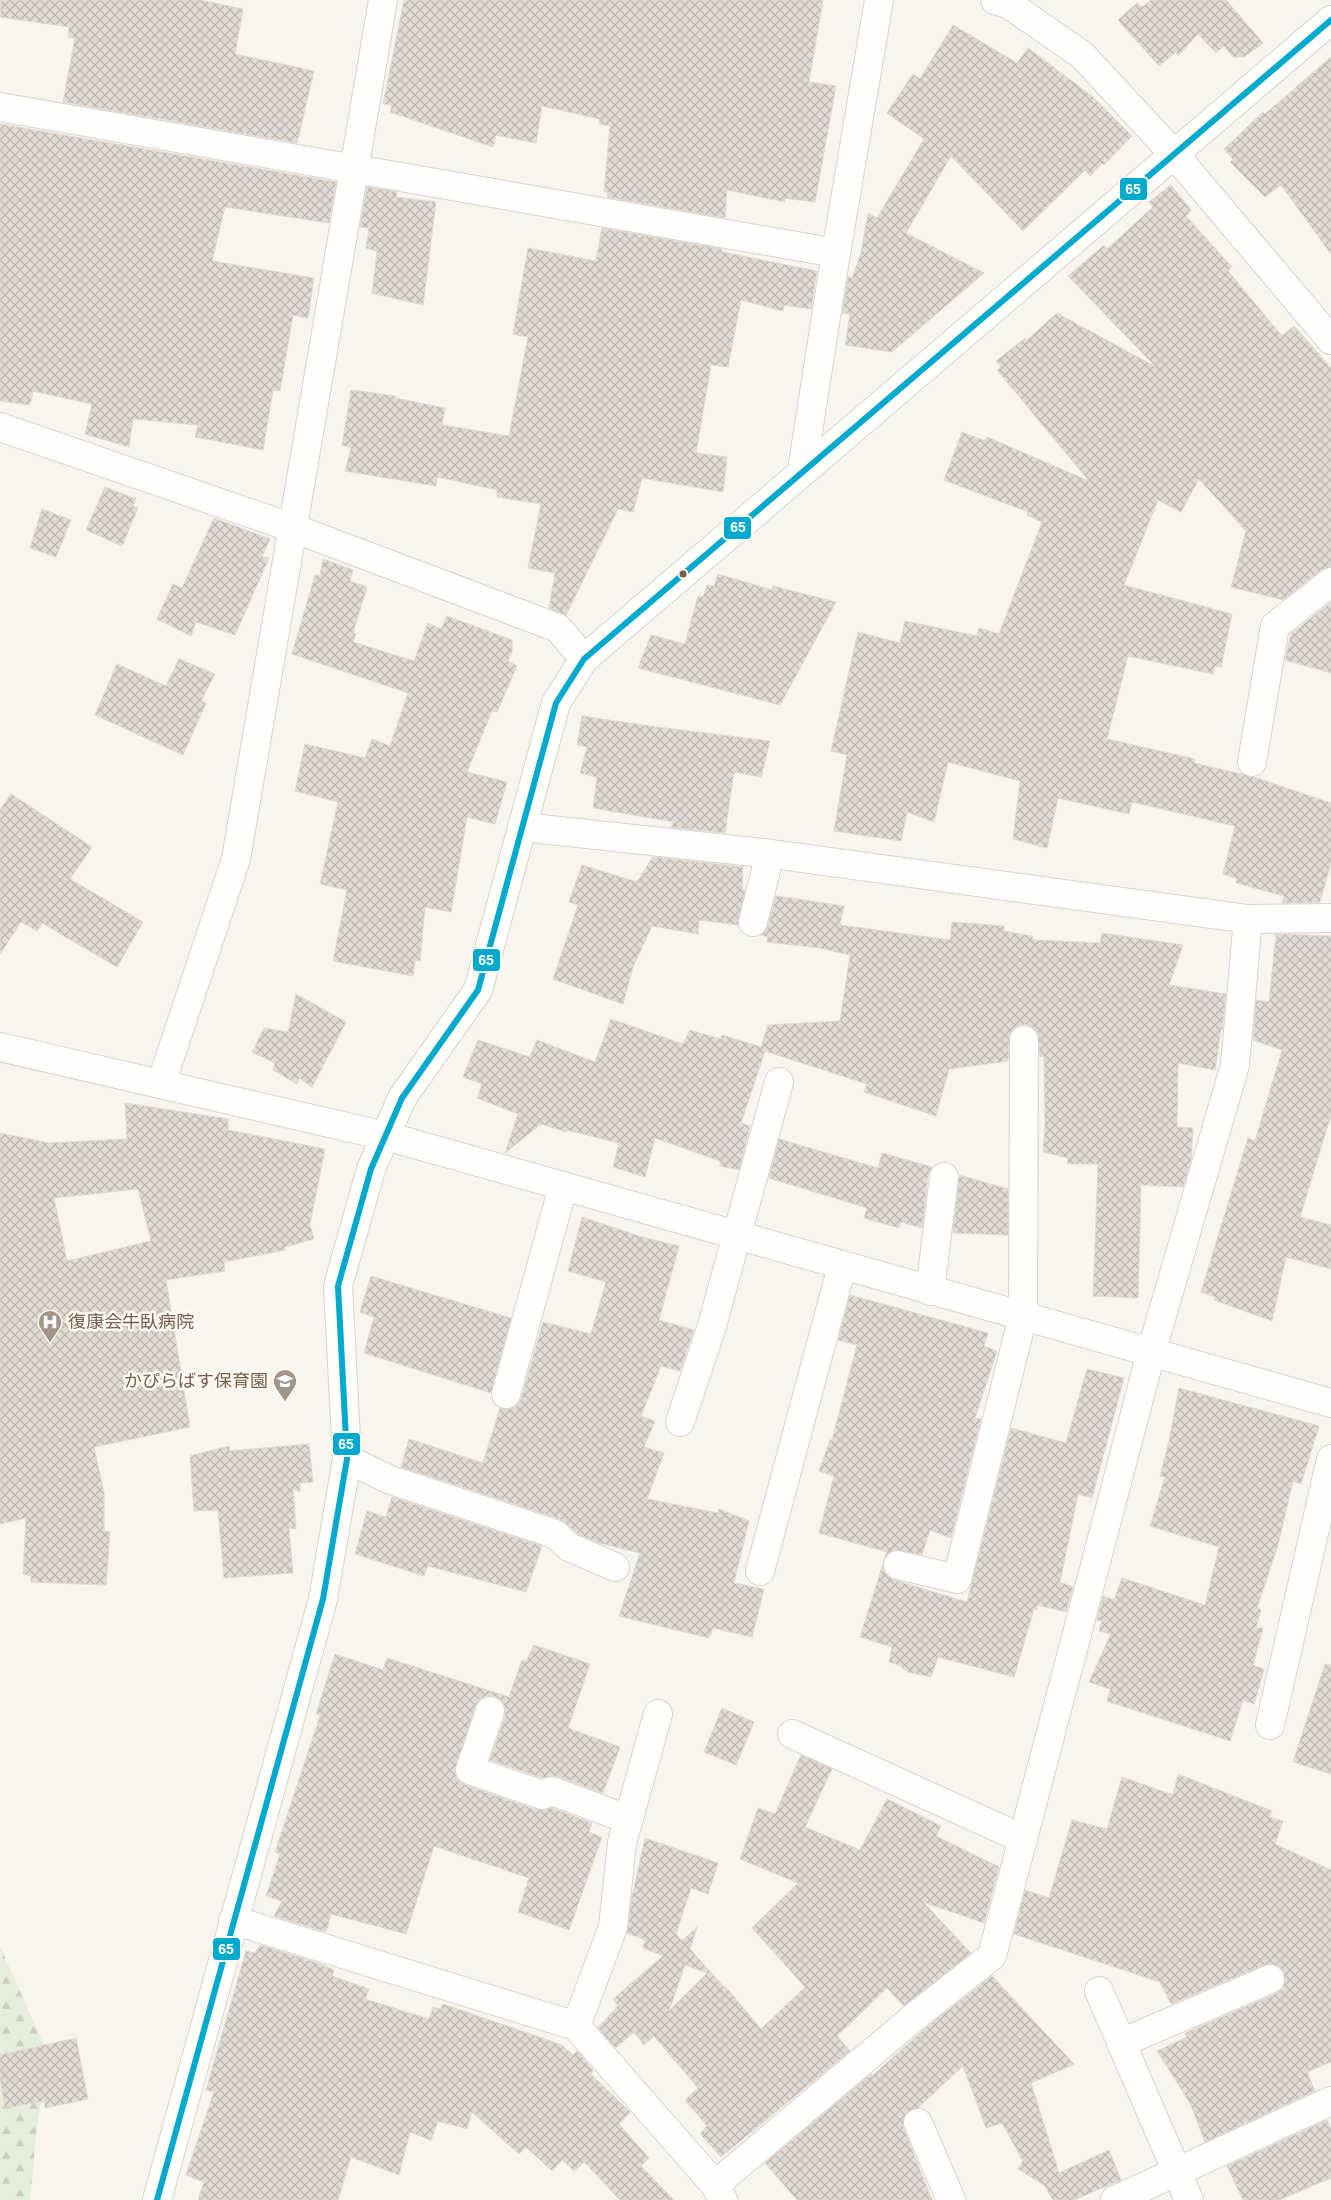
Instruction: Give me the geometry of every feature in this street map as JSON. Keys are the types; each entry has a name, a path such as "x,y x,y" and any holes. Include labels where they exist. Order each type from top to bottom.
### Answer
{"street":[{"path":"161,1084 236,859 383,0"},
{"path":"802,470 836,253 880,0"},
{"path":"995,0 1010,4 1082,55 1326,322"},
{"path":"158,2200 233,1920 323,1599 347,1459 338,1286 371,1169 402,1098 478,990 556,703 584,659 802,470 1331,20"},
{"path":"0,107 836,253"},
{"path":"0,427 293,528 558,628 584,659"},
{"path":"1252,762 1275,626 1331,582"},
{"path":"522,827 770,854 1248,919 1331,918"},
{"path":"753,922 770,854"},
{"path":"233,1920 576,2026 719,2192 918,2014 992,1956 1151,1353 1235,1065 1248,919"},
{"path":"898,1565 957,1579 1022,1316 1024,1040"},
{"path":"0,1047 386,1136 1331,1403"},
{"path":"680,1422 712,1326 780,1082"},
{"path":"930,1291 944,1178"},
{"path":"506,1394 563,1187"},
{"path":"760,1571 842,1266"},
{"path":"347,1459 388,1479 555,1534 569,1547 615,1567"},
{"path":"1270,1724 1331,1459"},
{"path":"490,1711 470,1770 542,1795 552,1791 627,1819"},
{"path":"576,2026 613,1927 622,1843 627,1819 658,1714"},
{"path":"792,1734 1023,1838"},
{"path":"1121,2042 1270,1979"},
{"path":"1099,1991 1189,2200"},
{"path":"1114,2200 1331,2101"},
{"path":"918,2123 951,2200"}],"green space":[{"path":"0,1946 50,2059 37,2125 30,2200 0,2200"}],"building":[{"path":"1,0 200,0 243,9 235,54 314,71 297,143 63,102 75,38 68,37 69,27 0,17"},
{"path":"404,0 823,0 809,82 836,86 815,202 784,198 785,202 727,190 725,218 607,197 608,192 604,192 610,126 600,124 599,119 542,106 536,143 496,135 493,147 390,112 392,105 383,104"},
{"path":"1151,0 1226,0 1263,43 1244,57 1233,57 1224,46 1216,53 1198,34 1178,56 1176,52 1159,66 1118,20 1137,3 1142,7"},
{"path":"953,25 1017,63 1028,48 1093,97 1132,136 1104,165 1102,163 1090,176 1085,170 1023,231 951,156 906,233 984,273 892,352 845,345 850,314 842,313 848,277 852,278 861,253 868,213 877,218 924,139 887,113 913,74 920,79"},
{"path":"1331,57 1331,254 1281,185 1265,197 1230,162 1233,159 1224,149 1263,112 1265,114"},
{"path":"0,124 336,182 329,223 225,207 212,261 314,278 308,318 293,315 280,391 273,390 263,450 195,437 198,425 133,419 129,447 85,434 92,404 33,391 30,405 0,401"},
{"path":"1171,185 1191,210 1186,216 1232,267 1228,271 1282,336 1294,326 1331,368 1331,567 1321,570 1283,600 1231,587 1246,531 1199,479 1181,512 1158,500 1124,585 1232,614 1221,667 1215,666 1213,674 1128,656 1107,739 1195,759 1194,763 1254,777 1331,803 1331,863 1320,902 1282,903 1284,896 1236,883 1236,878 1223,874 1235,826 1132,802 1129,814 1058,798 1047,848 1013,839 1020,781 948,762 934,822 907,812 901,841 834,831 847,755 831,751 858,632 900,643 905,621 977,636 979,628 999,634 1042,522 1027,515 1028,512 944,480 962,432 985,441 987,437 1089,481 997,370 1001,367 996,361 1025,338 1027,340 1057,313 1156,367 1068,276 1104,245 1107,249 1153,207 1149,202"},
{"path":"367,187 397,192 396,197 436,202 423,305 372,293 377,251 366,248 369,228 360,227"},
{"path":"602,228 722,249 722,252 817,271 811,309 784,305 783,311 741,300 728,367 711,365 696,453 727,457 723,492 642,478 633,512 618,509 566,615 549,608 555,573 528,568 541,504 497,497 497,490 437,477 436,486 345,471 351,448 342,445 351,390 396,396 395,398 445,408 442,425 509,436 528,337 513,334 528,248 596,261"},
{"path":"105,487 136,499 133,506 138,508 122,546 86,530"},
{"path":"42,509 71,520 56,557 30,548"},
{"path":"214,518 270,539 262,557 269,558 235,635 196,622 191,636 157,619 173,584 182,588"},
{"path":"323,559 353,570 350,581 367,587 353,633 356,634 353,642 414,661 428,623 441,629 447,616 512,640 512,652 508,661 517,666 497,712 492,711 467,772 507,782 495,824 467,817 451,912 425,907 420,961 415,960 413,976 333,961 347,890 320,884 338,802 295,791 305,744 365,758 372,739 390,746 408,693 292,654 315,575 320,576"},
{"path":"718,574 772,590 773,586 836,602 780,705 638,668 651,635 685,644 698,596 703,597 707,585 714,586"},
{"path":"1331,602 1331,673 1285,660 1291,634"},
{"path":"179,659 215,674 201,701 206,703 183,755 95,715 117,664 166,686"},
{"path":"582,716 770,741 761,777 734,772 725,833 671,827 674,822 593,808 597,777 580,773 587,747 577,745"},
{"path":"11,794 92,847 70,879 143,922 117,967 42,923 37,931 21,922 0,954 0,810"},
{"path":"653,857 743,867 742,890 745,890 738,925 699,920 698,934 652,926 633,967 623,1004 553,979 578,905 569,902 582,865 637,882"},
{"path":"776,896 844,906 840,925 950,940 952,922 1004,926 1004,931 1032,936 1033,940 1100,943 1102,933 1183,945 1169,985 1226,994 1222,1030 1215,1070 1178,1063 1177,1127 1193,1128 1191,1160 1183,1187 1141,1185 1138,1298 1093,1296 1098,1164 1067,1164 1068,1158 1043,1152 1045,1124 1044,1056 1040,1057 1037,1032 1025,1024 1017,1026 1010,1033 1008,1061 949,1069 936,1116 864,1092 867,1084 765,1051 741,1123 750,1126 739,1170 720,1166 720,1161 655,1138 645,1177 613,1167 619,1143 567,1130 566,1132 541,1124 505,1153 518,1114 477,1098 482,1084 463,1077 478,1040 530,1057 537,1040 595,1062 611,1019 683,1044 690,1030 721,1039 722,1035 761,1047 768,1025 840,1021 850,955 820,948 767,942 768,937 761,935 768,926"},
{"path":"1276,934 1331,936 1331,1115 1300,1217 1331,1225 1331,1269 1286,1257 1272,1321 1214,1300 1215,1297 1201,1292 1248,1138 1255,1141 1282,1050 1253,1040 1256,1000 1269,1002"},
{"path":"296,994 346,1022 312,1087 299,1078 297,1084 273,1070 275,1063 252,1052 264,1028 288,1032"},
{"path":"125,1103 228,1119 228,1130 325,1149 310,1224 314,1239 285,1247 285,1250 224,1262 225,1271 166,1280 190,1427 94,1447 104,1493 104,1531 110,1532 106,1585 31,1582 31,1576 23,1574 26,1518 0,1524 0,1133 49,1143 127,1139","holes":["138,1189 151,1241 67,1261 54,1198"]},
{"path":"779,1139 878,1168 882,1153 932,1167 928,1175 922,1228 901,1222 899,1228 864,1218 867,1208 769,1178"},
{"path":"959,1175 1008,1189 1008,1235 953,1233"},
{"path":"582,1217 642,1237 679,1246 659,1320 694,1330 680,1371 661,1366 641,1416 655,1421 644,1447 664,1453 647,1499 718,1513 719,1509 749,1521 734,1583 764,1589 752,1637 713,1628 709,1638 619,1616 640,1553 599,1543 578,1534 560,1519 401,1467 409,1439 483,1463 500,1408 510,1409 517,1405 521,1399 543,1322 591,1334 606,1282 568,1271"},
{"path":"371,1276 511,1318 491,1393 364,1353 374,1317 360,1312"},
{"path":"850,1295 988,1333 984,1346 997,1351 975,1418 981,1419 951,1538 930,1530 922,1555 894,1550 885,1557 887,1552 819,1533 834,1476 819,1471 830,1440 832,1440 857,1345 838,1340"},
{"path":"1087,1369 1124,1378 1092,1498 1078,1494 1060,1582 1073,1587 1066,1612 1037,1605 1037,1610 1034,1609 1014,1677 938,1657 931,1677 908,1672 899,1665 889,1662 892,1647 860,1637 883,1564 887,1576 894,1580 967,1602 1011,1428 1066,1443"},
{"path":"1179,1388 1319,1426 1301,1484 1293,1481 1278,1545 1257,1608 1261,1610 1256,1628 1263,1628 1253,1665 1264,1669 1254,1704 1243,1700 1230,1741 1107,1701 1110,1689 1089,1682 1111,1634 1099,1631 1102,1621 1097,1620 1103,1596 1114,1600 1122,1578 1205,1605 1219,1547 1150,1526 1165,1477 1160,1476"},
{"path":"309,1444 313,1482 300,1483 300,1492 293,1489 296,1529 289,1528 293,1573 224,1578 218,1510 194,1511 190,1456 229,1446 230,1451"},
{"path":"392,1497 542,1546 526,1592 428,1566 424,1576 355,1554 367,1511 386,1517"},
{"path":"534,1645 590,1664 568,1728 620,1747 603,1793 557,1776 542,1778 490,1760 505,1716 505,1707 502,1701 495,1696 486,1696 480,1699 475,1706 455,1773 458,1780 465,1785 537,1810 552,1808 592,1823 589,1832 602,1837 569,1930 518,1912 529,1878 434,1846 406,1934 331,1914 326,1932 274,1916 282,1901 266,1896 280,1854 275,1852 320,1716 316,1714 335,1654 383,1670 387,1658 509,1697 522,1660 526,1661"},
{"path":"1325,1664 1331,1665 1331,1774 1293,1762"},
{"path":"722,1708 754,1722 736,1765 704,1752"},
{"path":"801,1755 832,1769 805,1827 860,1850 887,1799 941,1826 936,1836 999,1867 984,1923 923,1902 971,1953 904,2006 887,1988 837,2036 850,2051 721,2157 700,2134 707,2126 685,2100 698,2088 654,2036 644,2045 634,2032 616,2048 598,2028 618,2006 613,1999 663,1956 643,1948 645,1940 627,1933 632,1897 645,1838 718,1863 708,1894 691,1888 676,1934 682,1941 697,1927 690,1949 725,1986 761,2029 805,1987 752,1928 798,1883 740,1859 758,1808 775,1814","holes":["685,1965 707,1973 669,2011"]},
{"path":"1178,1774 1272,1811 1269,1817 1283,1821 1275,1844 1331,1870 1331,2062 1307,2072 1315,2091 1205,2142 1190,2103 1157,2051 1187,2037 1185,2033 1277,1993 1283,1988 1285,1981 1284,1973 1280,1967 1272,1964 1264,1965 1171,2004 1160,1982 1014,1934 1025,1890 1049,1898 1072,1820 1107,1829 1122,1777 1173,1795"},
{"path":"260,1945 318,1963 334,1970 332,1976 369,1989 365,1999 429,2019 433,2007 441,2009 443,2004 562,2045 573,2055 577,2051 593,2070 591,2074 630,2112 619,2124 649,2158 641,2166 674,2200 620,2200 584,2162 574,2171 562,2160 552,2171 526,2147 519,2154 472,2112 467,2129 438,2121 431,2140 410,2132 399,2175 351,2157 338,2200 198,2200 204,2182 186,2175 214,2092 206,2090 246,1951 255,1953"},
{"path":"992,1976 1074,2064 1031,2083 1059,2173 1109,2150 1121,2180 1074,2200 1053,2200 1044,2185 1018,2169 1023,2161 1002,2123 986,2128 963,2066 918,2108 906,2113 903,2121 904,2129 932,2200 797,2200 765,2163 871,2074 872,2076 928,2026"},
{"path":"76,2038 88,2099 45,2108 44,2101 5,2108 0,2077 0,2055"},
{"path":"1327,2120 1331,2129 1331,2178 1279,2200 1243,2200 1227,2166"}],"transit line":[{"name":"65","path":"157,2200 323,1599 347,1459 338,1286 371,1169 402,1098 478,990 556,703 584,659 1331,20"}],"place":[{"name":"復康会牛臥病院","path":"50,1343"},
{"name":"かぴらばす保育園","path":"285,1402"}]}
